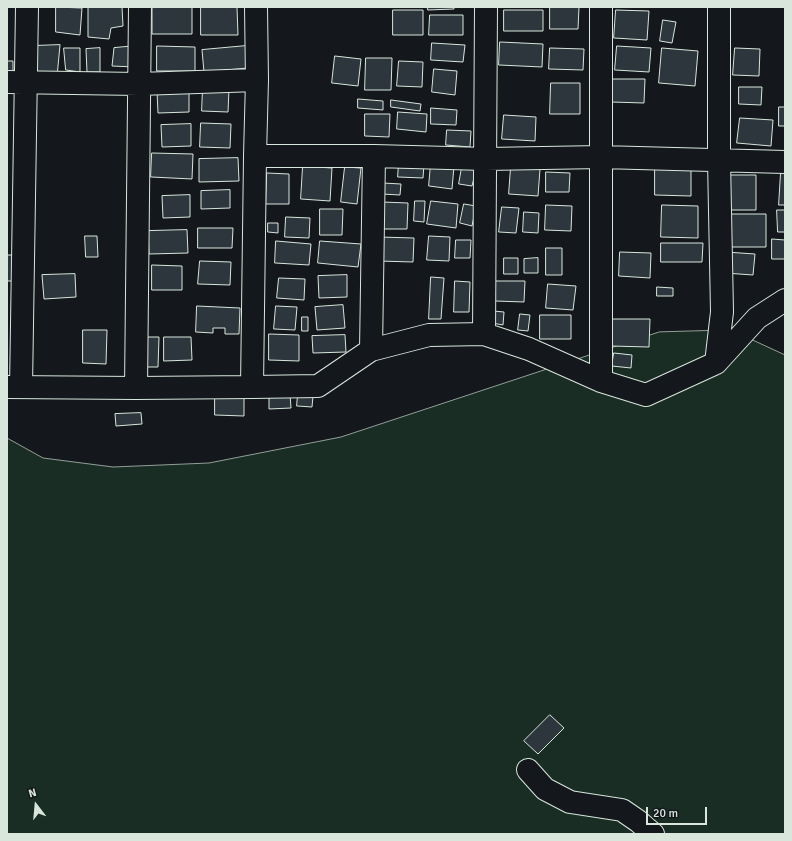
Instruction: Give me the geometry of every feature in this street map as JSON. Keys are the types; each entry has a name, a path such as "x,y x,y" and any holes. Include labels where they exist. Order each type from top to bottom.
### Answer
{"street":[{"path":"27,7 17,82 14,387 136,388 318,386 372,350 429,335 484,334 529,349 601,381 646,395 716,363 757,318 785,300"},
{"path":"136,388 140,7"},
{"path":"252,387 257,80 256,7"},
{"path":"484,334 486,7"},
{"path":"601,7 601,381"},
{"path":"716,363 722,312 719,160 719,7"},
{"path":"17,82 139,84 257,80"},
{"path":"255,156 374,156 486,159 601,157 785,162"},
{"path":"372,350 374,156"},
{"path":"528,770 545,789 570,802 622,810 653,834"}],"green space":[{"path":"731,330 785,355 785,834 7,834 7,438 43,458 113,467 209,463 341,437 659,332"}],"building":[{"path":"56,7 82,8 80,35 56,32"},
{"path":"122,7 123,26 111,28 109,39 88,37 88,8"},
{"path":"192,7 192,34 152,34 152,8"},
{"path":"201,7 237,7 238,35 201,35"},
{"path":"428,7 454,7 454,9 428,10"},
{"path":"550,7 579,7 578,29 550,29"},
{"path":"393,10 423,10 423,35 393,35"},
{"path":"504,10 543,10 543,31 504,31"},
{"path":"616,10 649,11 647,40 614,38"},
{"path":"430,15 463,15 463,35 429,35"},
{"path":"663,20 676,22 672,43 660,41"},
{"path":"500,42 543,44 542,67 499,65"},
{"path":"432,43 465,45 463,62 431,60"},
{"path":"60,45 57,77 32,76 32,46"},
{"path":"136,46 135,67 112,66 114,48"},
{"path":"157,46 195,47 195,71 157,71"},
{"path":"246,46 248,68 204,72 202,50"},
{"path":"617,46 651,48 649,72 615,70"},
{"path":"64,48 80,48 80,72 66,70"},
{"path":"100,48 100,72 87,72 86,49"},
{"path":"550,48 584,49 583,70 549,69"},
{"path":"662,48 698,51 695,86 659,83"},
{"path":"735,48 760,49 759,76 733,75"},
{"path":"335,56 361,59 358,86 332,83"},
{"path":"366,58 392,58 391,90 365,90"},
{"path":"7,61 13,61 13,77 7,77"},
{"path":"399,61 423,62 422,87 397,86"},
{"path":"434,69 457,71 455,95 432,92"},
{"path":"612,79 645,79 644,103 612,102"},
{"path":"551,83 580,83 580,114 550,114"},
{"path":"203,87 229,89 228,112 202,111"},
{"path":"739,87 762,87 761,105 739,104"},
{"path":"189,90 189,112 158,113 157,91"},
{"path":"358,99 383,101 383,110 358,108"},
{"path":"391,100 421,104 420,111 391,107"},
{"path":"779,107 785,107 785,126 779,126"},
{"path":"431,108 457,110 456,125 431,124"},
{"path":"398,112 427,114 426,132 397,129"},
{"path":"365,114 390,114 389,137 365,136"},
{"path":"504,115 536,117 535,141 502,139"},
{"path":"740,118 773,120 771,146 737,143"},
{"path":"201,123 231,124 230,148 200,147"},
{"path":"191,124 191,146 162,147 161,125"},
{"path":"447,130 471,131 470,147 446,145"},
{"path":"152,153 193,154 192,179 151,177"},
{"path":"238,158 239,181 199,182 199,159"},
{"path":"399,162 424,163 423,178 398,177"},
{"path":"431,163 454,166 452,189 429,186"},
{"path":"303,166 332,168 330,201 301,199"},
{"path":"345,167 361,168 357,204 341,202"},
{"path":"462,167 476,170 472,186 459,184"},
{"path":"511,167 540,169 538,196 509,194"},
{"path":"655,169 691,170 691,196 655,195"},
{"path":"546,172 570,173 569,192 546,192"},
{"path":"781,172 785,172 785,205 779,205"},
{"path":"267,173 289,174 289,204 266,204"},
{"path":"723,175 756,175 756,210 723,210"},
{"path":"383,183 401,184 400,195 382,194"},
{"path":"230,190 230,208 201,209 201,191"},
{"path":"190,195 190,217 163,218 162,196"},
{"path":"415,201 425,201 424,222 414,221"},
{"path":"431,201 458,204 456,228 427,224"},
{"path":"382,202 408,203 407,229 382,229"},
{"path":"464,204 476,206 472,226 460,223"},
{"path":"546,205 572,206 571,231 545,230"},
{"path":"662,205 698,206 698,238 661,237"},
{"path":"502,207 519,208 516,233 499,232"},
{"path":"320,209 343,209 342,235 320,235"},
{"path":"777,210 785,210 785,232 778,232"},
{"path":"524,212 539,213 538,233 523,232"},
{"path":"729,214 766,214 766,247 729,247"},
{"path":"286,217 310,218 309,238 285,237"},
{"path":"268,223 278,223 278,233 268,232"},
{"path":"198,228 233,228 232,248 198,248"},
{"path":"187,230 188,253 149,254 148,231"},
{"path":"85,236 97,236 98,257 86,257"},
{"path":"429,236 450,237 449,261 427,260"},
{"path":"379,237 414,238 413,262 378,261"},
{"path":"772,239 785,240 785,259 772,259"},
{"path":"456,240 471,240 470,258 455,258"},
{"path":"276,241 311,244 309,265 275,263"},
{"path":"320,241 361,244 358,267 318,263"},
{"path":"661,243 703,243 702,262 661,262"},
{"path":"546,248 562,248 562,275 546,275"},
{"path":"620,252 651,253 650,278 619,276"},
{"path":"726,252 755,254 753,275 725,273"},
{"path":"7,255 15,255 13,281 7,281"},
{"path":"504,258 518,258 518,274 504,274"},
{"path":"538,258 538,273 524,273 524,259"},
{"path":"200,261 231,262 230,285 198,284"},
{"path":"152,265 182,266 182,290 152,290"},
{"path":"75,274 76,297 44,299 42,275"},
{"path":"347,275 347,297 319,298 318,276"},
{"path":"431,277 444,278 441,319 429,319"},
{"path":"279,278 305,279 304,300 277,298"},
{"path":"455,281 470,282 469,312 454,312"},
{"path":"496,281 525,281 524,302 495,301"},
{"path":"548,284 576,286 573,310 546,308"},
{"path":"657,287 673,288 673,296 657,296"},
{"path":"343,305 345,328 317,330 315,307"},
{"path":"197,306 240,308 239,334 225,334 225,328 213,328 213,333 196,332"},
{"path":"276,306 297,307 295,330 274,329"},
{"path":"493,311 504,312 503,325 492,323"},
{"path":"520,314 530,315 528,331 518,330"},
{"path":"540,315 571,315 571,339 540,339"},
{"path":"302,317 308,317 308,331 302,331"},
{"path":"611,319 650,319 649,347 611,346"},
{"path":"83,330 107,330 106,364 83,363"},
{"path":"269,334 299,335 299,361 269,360"},
{"path":"345,335 346,352 313,353 312,336"},
{"path":"141,337 159,337 158,367 140,367"},
{"path":"164,337 191,337 192,360 164,361"},
{"path":"614,353 632,355 631,368 612,366"},
{"path":"290,394 291,408 269,409 269,395"},
{"path":"298,394 313,396 312,407 297,406"},
{"path":"215,395 244,395 244,416 215,415"},
{"path":"141,413 142,424 116,426 115,414"},
{"path":"550,715 564,728 538,754 524,741"}]}
